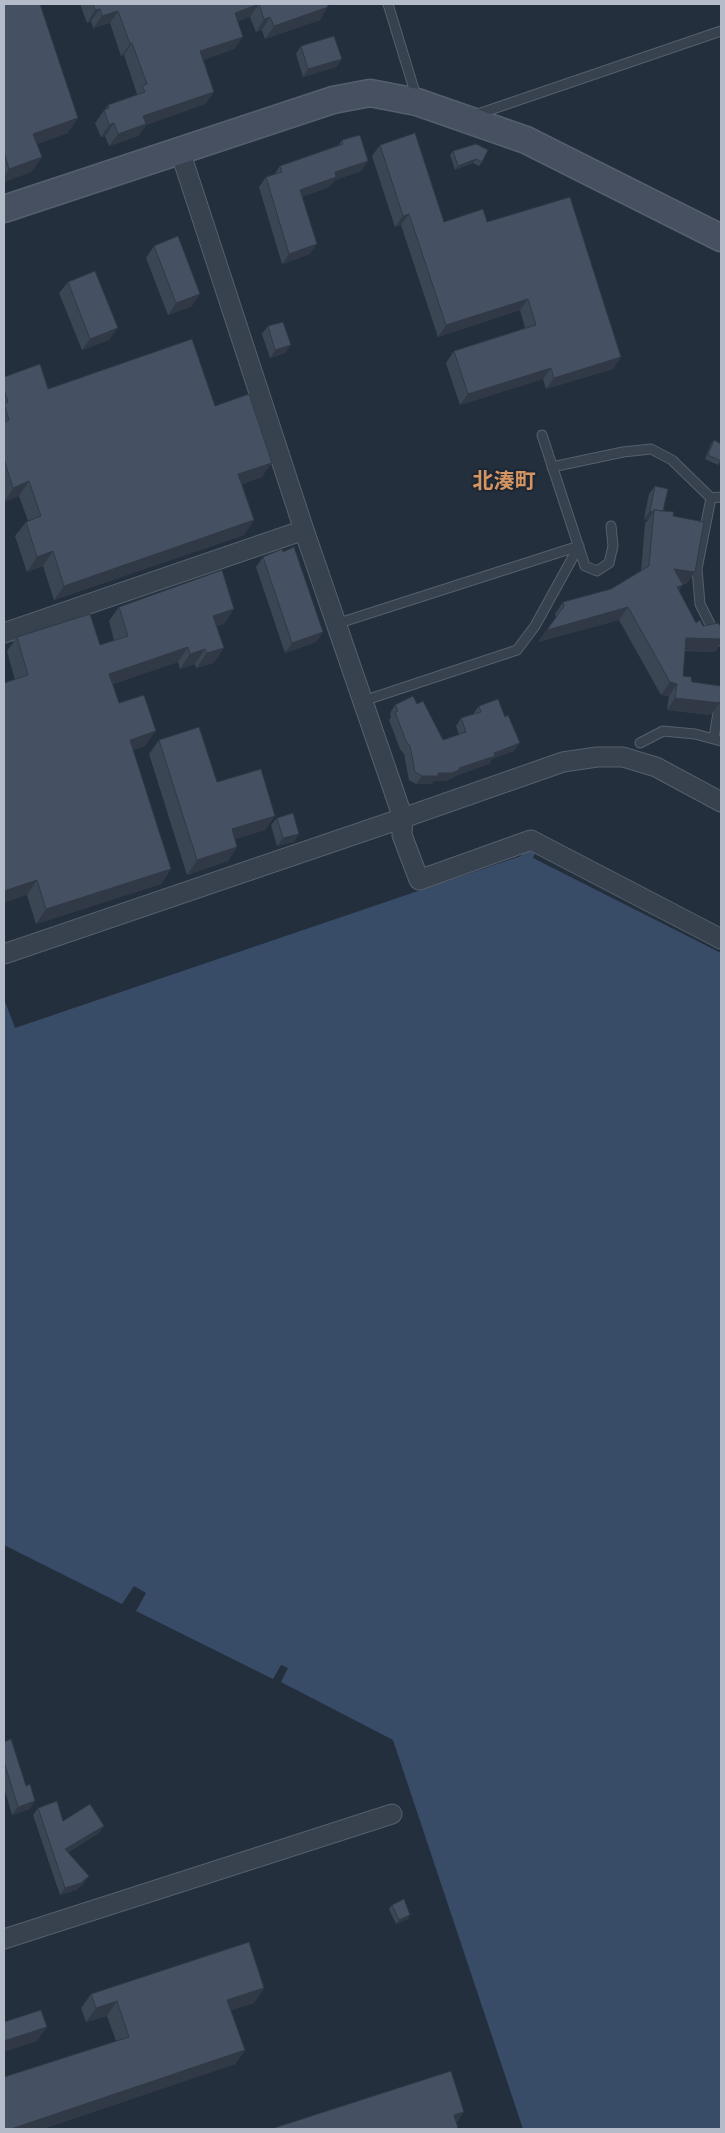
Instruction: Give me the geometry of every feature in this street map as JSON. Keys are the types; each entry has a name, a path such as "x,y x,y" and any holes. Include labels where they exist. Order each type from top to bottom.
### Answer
{"street":[{"path":"4,209 332,100 370,93 417,102 526,140 721,238"},
{"path":"180,151 304,530 403,818 402,835 419,880 531,840 721,939"},
{"path":"4,633 304,530"},
{"path":"4,954 562,762 597,757 623,757 656,767 721,802"},
{"path":"4,1939 392,1814"}],"lane":[{"path":"388,4 417,102"},
{"path":"465,119 721,31"},
{"path":"542,435 585,566 597,571 609,563 613,546 611,526"},
{"path":"552,467 623,452 651,449 672,460 711,498"},
{"path":"711,498 721,496"},
{"path":"711,498 697,569 700,604 721,641"},
{"path":"336,624 578,546"},
{"path":"363,701 516,650 535,626 578,546"},
{"path":"640,743 663,731 718,739 721,692"}],"water":[{"path":"523,848 535,853 533,858 721,953 721,2129 523,2129 393,1740 281,1682 288,1668 281,1665 273,1679 136,1611 146,1593 134,1586 122,1604 4,1545 4,999 15,1028 521,856"}],"building":[{"path":"4,4 40,4 78,118 33,134 42,157 9,169 4,152"},
{"path":"93,4 259,4 235,13 243,37 200,51 214,92 143,116 146,124 118,134 114,123 109,125 104,110 109,108 108,105 145,92 142,86 147,84 118,11 102,16 100,9 95,10"},
{"path":"259,4 327,4 328,7 274,26 270,17 264,19"},
{"path":"334,36 342,59 308,69 301,46"},
{"path":"415,133 444,222 483,209 487,222 570,197 621,357 554,378 551,368 468,394 454,351 536,325 528,299 446,325 409,214 403,216 380,145"},
{"path":"360,135 368,161 335,172 336,177 300,190 317,244 289,254 266,177 282,172 280,166 343,144 342,140"},
{"path":"476,144 488,150 482,162 476,159 458,166 453,151"},
{"path":"178,236 200,294 176,303 154,246"},
{"path":"95,271 118,328 90,339 68,282"},
{"path":"283,322 291,345 275,350 268,326"},
{"path":"192,339 215,406 249,394 272,463 238,474 254,520 64,586 53,551 37,557 26,522 41,516 29,481 13,488 4,459 4,422 9,420 4,404 8,402 4,390 4,377 40,364 48,389"},
{"path":"714,440 721,444 721,461 708,455"},
{"path":"655,486 668,489 663,511 650,511"},
{"path":"654,510 674,512 673,516 704,522 695,572 674,569 683,585 677,587 696,623 700,620 703,626 718,623 721,627 721,639 686,638 683,676 691,677 692,682 721,686 720,703 675,698 677,684 670,682 628,607 547,630 564,606 563,602 611,589 649,566"},
{"path":"294,547 323,632 292,643 263,557 282,549 283,552"},
{"path":"222,570 234,609 213,616 224,648 207,653 205,649 190,654 188,647 109,674 119,703 144,695 156,731 130,740 171,869 46,909 37,880 4,891 4,683 28,675 17,637 90,614 100,645 128,636 119,607"},
{"path":"413,696 417,704 423,701 443,740 466,732 461,718 481,712 479,706 498,699 505,717 508,715 520,743 494,753 495,756 459,768 459,770 451,773 438,773 438,776 422,776 415,772 410,746 406,741 395,712 398,711 395,705"},
{"path":"199,727 217,782 261,769 275,816 232,829 237,847 197,860 159,740"},
{"path":"293,813 299,834 283,838 277,818"},
{"path":"11,1739 26,1786 30,1784 35,1801 18,1807 4,1762 4,1742"},
{"path":"57,1801 63,1821 90,1804 104,1826 65,1849 89,1876 81,1883 65,1888 38,1808"},
{"path":"404,1899 410,1915 399,1920 392,1905"},
{"path":"249,1942 264,1988 227,2000 245,2050 11,2129 4,2129 4,2077 129,2037 117,2001 96,2008 91,1994"},
{"path":"41,2010 47,2027 4,2041 4,2022"},
{"path":"451,2071 464,2112 454,2115 458,2128 271,2129"}],"district":[{"name":"北湊町","path":"504,483"}]}
